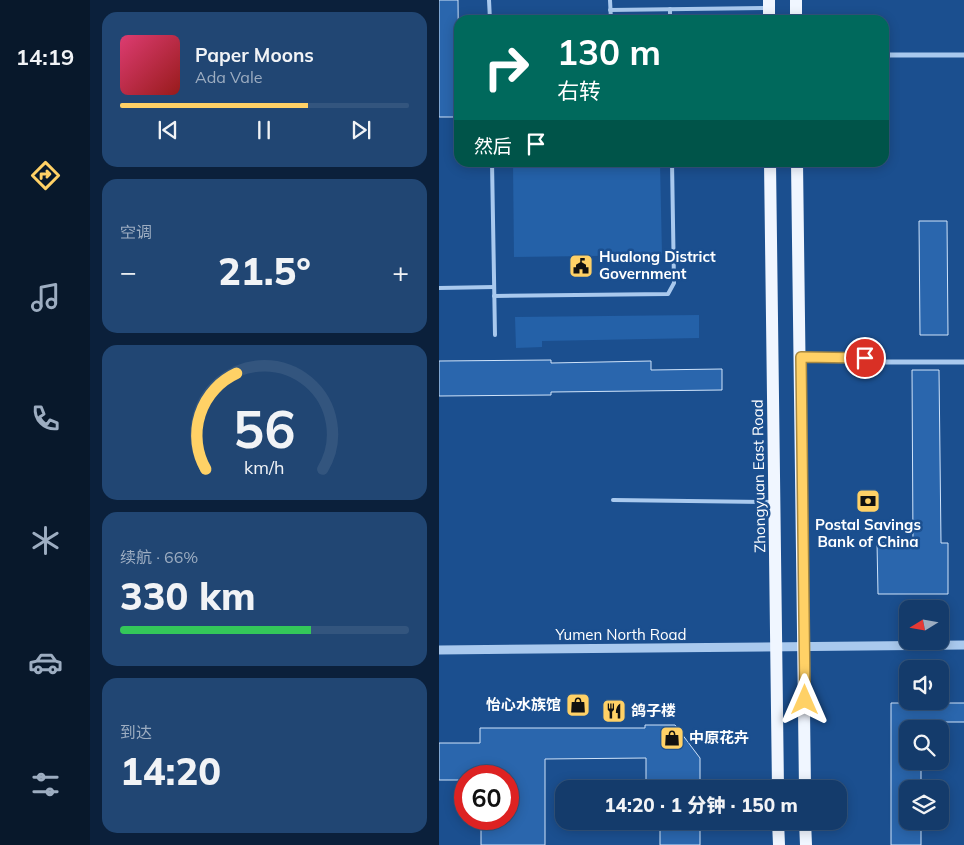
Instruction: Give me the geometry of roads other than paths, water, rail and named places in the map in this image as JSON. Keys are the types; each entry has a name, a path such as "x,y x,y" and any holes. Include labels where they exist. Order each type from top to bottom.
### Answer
{"main road":[{"path":"796,0 796,15"},
{"name":"Zhongyuan East Road","path":"770,167 776,502 778,780"},
{"path":"797,167 805,780"},
{"path":"779,830 779,845"},
{"path":"805,830 806,845"}],"street":[{"path":"889,55 964,55"},
{"path":"801,357 865,358 874,362 964,362"},
{"name":"Yumen North Road","path":"439,650 964,646"}],"lane":[{"path":"489,0 490,15"},
{"path":"610,0 610,15"},
{"path":"670,9 670,15"},
{"path":"610,10 769,9"},
{"path":"492,167 495,335"},
{"path":"494,296 668,294 674,284 672,167"},
{"path":"439,288 494,287"},
{"path":"613,500 776,502"}],"place":[{"name":"Hualong District Government","path":"581,266"},
{"name":"Postal Savings Bank of China","path":"868,501"},
{"name":"怡心水族馆","path":"578,705"},
{"name":"鸽子楼","path":"614,711"},
{"name":"中原花卉","path":"672,738"}]}
